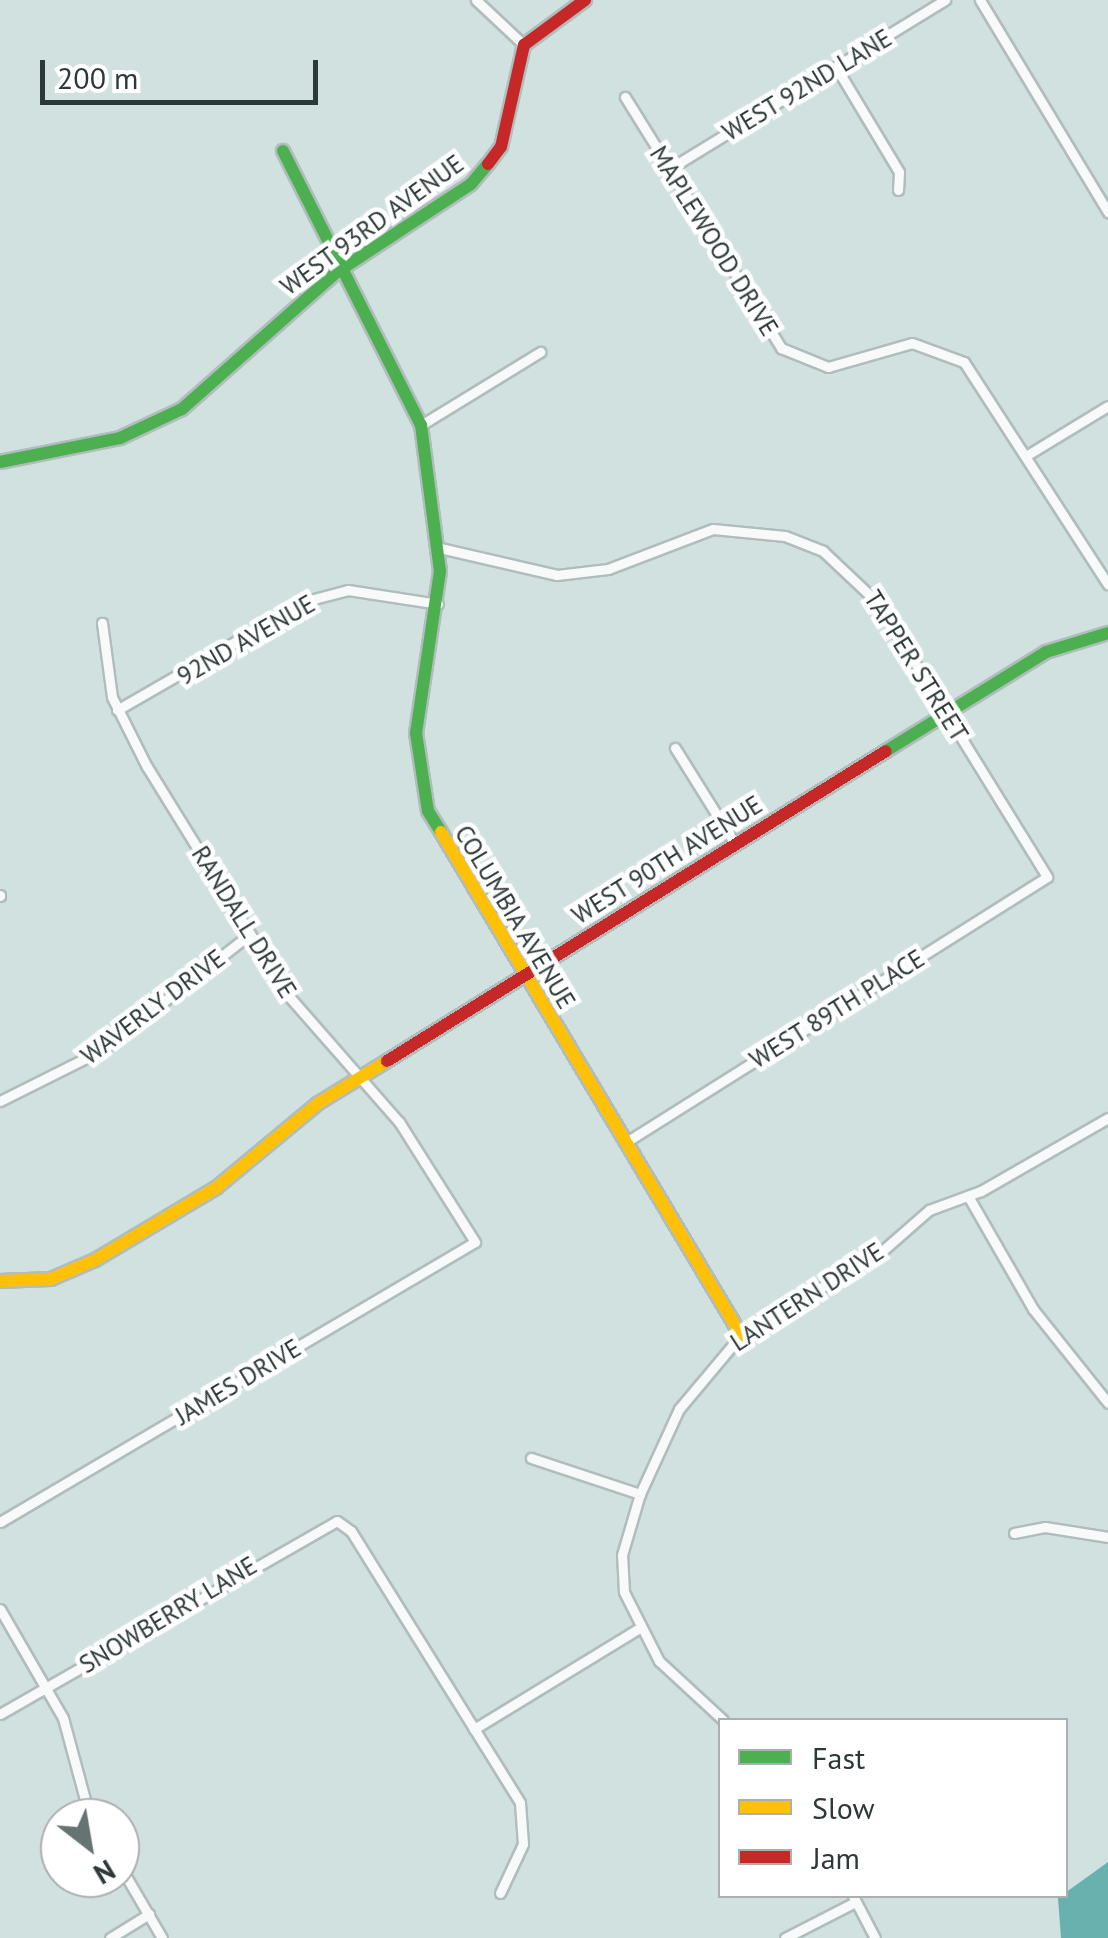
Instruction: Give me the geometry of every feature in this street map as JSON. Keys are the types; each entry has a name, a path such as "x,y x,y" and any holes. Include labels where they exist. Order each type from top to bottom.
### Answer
{"street":[{"path":"476,0 524,46 585,0"},
{"name":"WEST 92ND LANE","path":"669,169 946,0"},
{"path":"980,0 1108,212"},
{"name":"WEST 93RD AVENUE","path":"0,462 161,422 338,272 491,166 524,46"},
{"path":"836,67 899,172 898,190"},
{"name":"MAPLEWOOD DRIVE","path":"626,97 788,354 828,367 894,344 944,350 978,374 1108,585"},
{"name":"COLUMBIA AVENUE","path":"283,151 338,272 421,425 440,548 438,604 417,716 419,782 445,850 627,1140 741,1335"},
{"path":"421,425 540,352"},
{"path":"1028,454 1108,406"},
{"name":"TAPPER STREET","path":"440,548 557,575 608,569 704,530 794,539 863,582 1047,878"},
{"name":"92ND AVENUE","path":"117,710 306,600 348,590 438,604"},
{"name":"RANDALL DRIVE","path":"102,623 117,710 250,934 294,1002 363,1076 475,1242"},
{"name":"WEST 90TH AVENUE","path":"0,1282 51,1279 84,1266 216,1188 294,1120 735,844 1046,652 1108,633"},
{"path":"675,748 735,844"},
{"name":"WEST 89TH PLACE","path":"627,1140 1047,878"},
{"name":"WAVERLY DRIVE","path":"0,1100 102,1050 250,934"},
{"name":"LANTERN DRIVE","path":"721,1718 676,1680 638,1629 622,1564 640,1494 679,1409 741,1335 881,1252 930,1210 968,1196 1108,1118"},
{"path":"968,1196 1033,1309 1108,1403"},
{"name":"JAMES DRIVE","path":"0,1522 475,1242"},
{"path":"531,1458 640,1494"},
{"name":"SNOWBERRY LANE","path":"0,1714 337,1521 351,1531 474,1728"},
{"path":"1014,1533 1045,1527 1108,1538"},
{"path":"0,1609 46,1687 83,1798"},
{"path":"500,1893 521,1851 524,1820 474,1728 638,1629"},
{"path":"139,1898 162,1938"},
{"path":"785,1938 854,1899 874,1938"},
{"path":"110,1938 148,1914"}],"water":[{"path":"1108,1862 1108,1938 1061,1938 1058,1898 1068,1898 1068,1891"}],"traffic: fast":[{"path":"283,151 421,425 440,571 416,733 428,811 441,832"},
{"path":"0,462 120,438 182,409 337,272 471,184 488,164"},
{"path":"886,751 1046,652 1108,633"}],"traffic: slow":[{"path":"441,832 741,1335"},
{"path":"0,1281 51,1279 95,1260 216,1188 317,1104 387,1061"}],"traffic: jam":[{"path":"488,164 501,147 524,45 585,0"},
{"path":"387,1061 886,751"}]}
